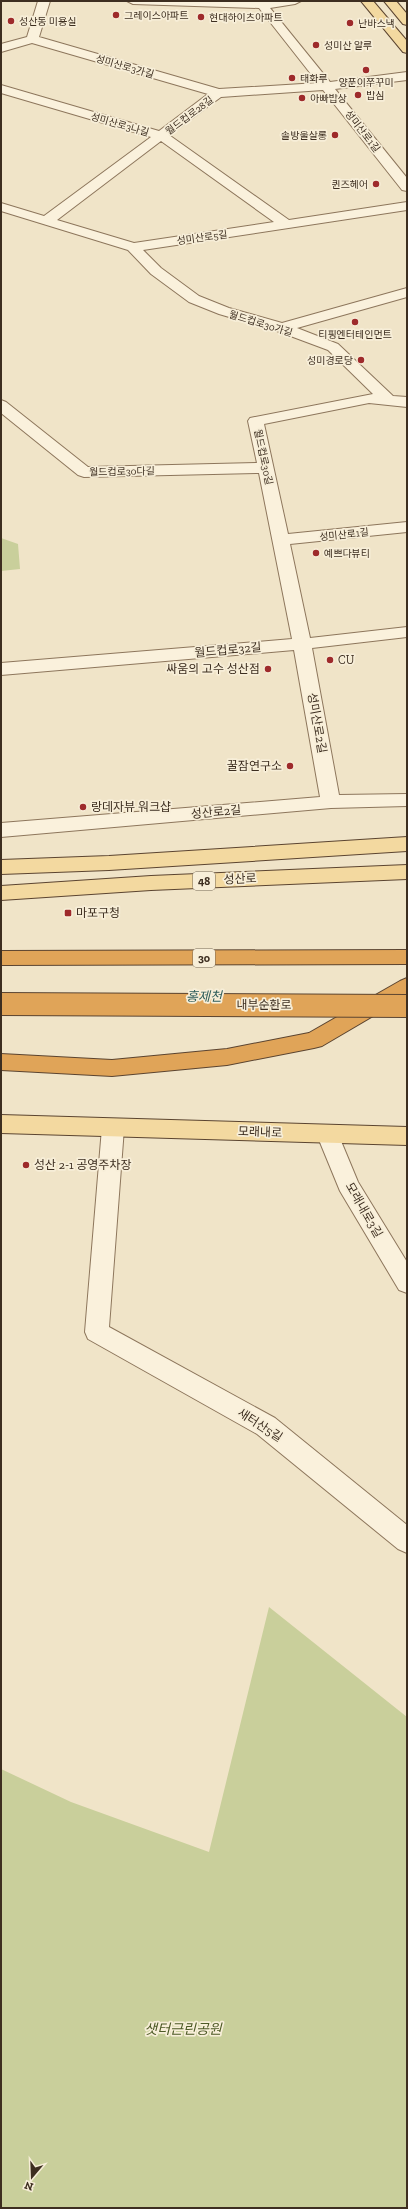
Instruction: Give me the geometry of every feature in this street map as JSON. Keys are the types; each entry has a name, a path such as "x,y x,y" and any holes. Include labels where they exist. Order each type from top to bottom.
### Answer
{"highway":[{"name":"30","path":"1,958 407,957"},
{"path":"1,1062 112,1068 227,1057 314,1040 407,986"},
{"name":"내부순환로","path":"1,1004 407,1006"}],"main road":[{"path":"366,1 407,49"},
{"path":"390,1 407,21"},
{"path":"1,867 109,863 407,844"},
{"name":"성산로","path":"1,893 151,883 407,872"},
{"name":"모래내로","path":"1,1124 328,1135 407,1136"}],"street":[{"path":"1,48 32,39 44,1"},
{"path":"133,1 261,3 295,1"},
{"name":"성미산로1길","path":"261,3 407,187"},
{"name":"성미산로3가길","path":"32,39 218,93"},
{"name":"월드컵로28길","path":"46,221 218,93 328,86 407,76"},
{"name":"성미산로3나길","path":"1,89 162,136 286,224"},
{"name":"성미산로5길","path":"1,207 133,247 407,206"},
{"name":"월드컵로30가길","path":"133,247 156,271 194,299 224,311 282,328 333,347 387,399"},
{"path":"282,328 407,292"},
{"name":"월드컵로30길","path":"302,644 282,540 256,421 343,402 369,398 407,402"},
{"name":"월드컵로30다길","path":"1,405 84,472 266,468"},
{"name":"성미산로1길","path":"282,540 407,527"},
{"name":"월드컵로32길","path":"1,669 302,644 407,632"},
{"name":"성미산로2길","path":"302,644 331,802"},
{"name":"성산로2길","path":"1,830 331,802 407,800"},
{"name":"새터산5길","path":"113,1128 97,1332 266,1426 407,1541"},
{"name":"모래내로3길","path":"328,1135 348,1184 407,1283"}],"green space":[{"path":"1,538 18,544 20,569 1,571"},
{"name":"샛터근린공원","path":"269,1607 407,1717 407,2208 1,2208 1,1769 71,1802 209,1852"}],"pier":[{"path":"1,953 407,954 407,1010 1,1012"}],"place":[{"name":"그레이스아파트","path":"116,15"},
{"name":"현대하이츠아파트","path":"201,17"},
{"name":"성산동 미용실","path":"11,21"},
{"name":"난바스낵","path":"350,23"},
{"name":"성미산 알루","path":"316,45"},
{"name":"양푼이쭈꾸미","path":"366,70"},
{"name":"태화루","path":"292,78"},
{"name":"밥심","path":"358,95"},
{"name":"아빠밥상","path":"302,98"},
{"name":"솔방울살롱","path":"335,135"},
{"name":"퀸즈헤어","path":"376,184"},
{"name":"티핑엔터테인먼트","path":"355,322"},
{"name":"성미경로당","path":"361,360"},
{"name":"예쁘다뷰티","path":"316,553"},
{"name":"CU","path":"330,660"},
{"name":"싸움의 고수 성산점","path":"268,669"},
{"name":"꿀잠연구소","path":"290,766"},
{"name":"랑데자뷰 워크샵","path":"83,807"},
{"name":"마포구청","path":"68,913"},
{"name":"성산 2-1 공영주차장","path":"26,1165"}],"water label":[{"name":"홍제천","path":"204,996"}]}
